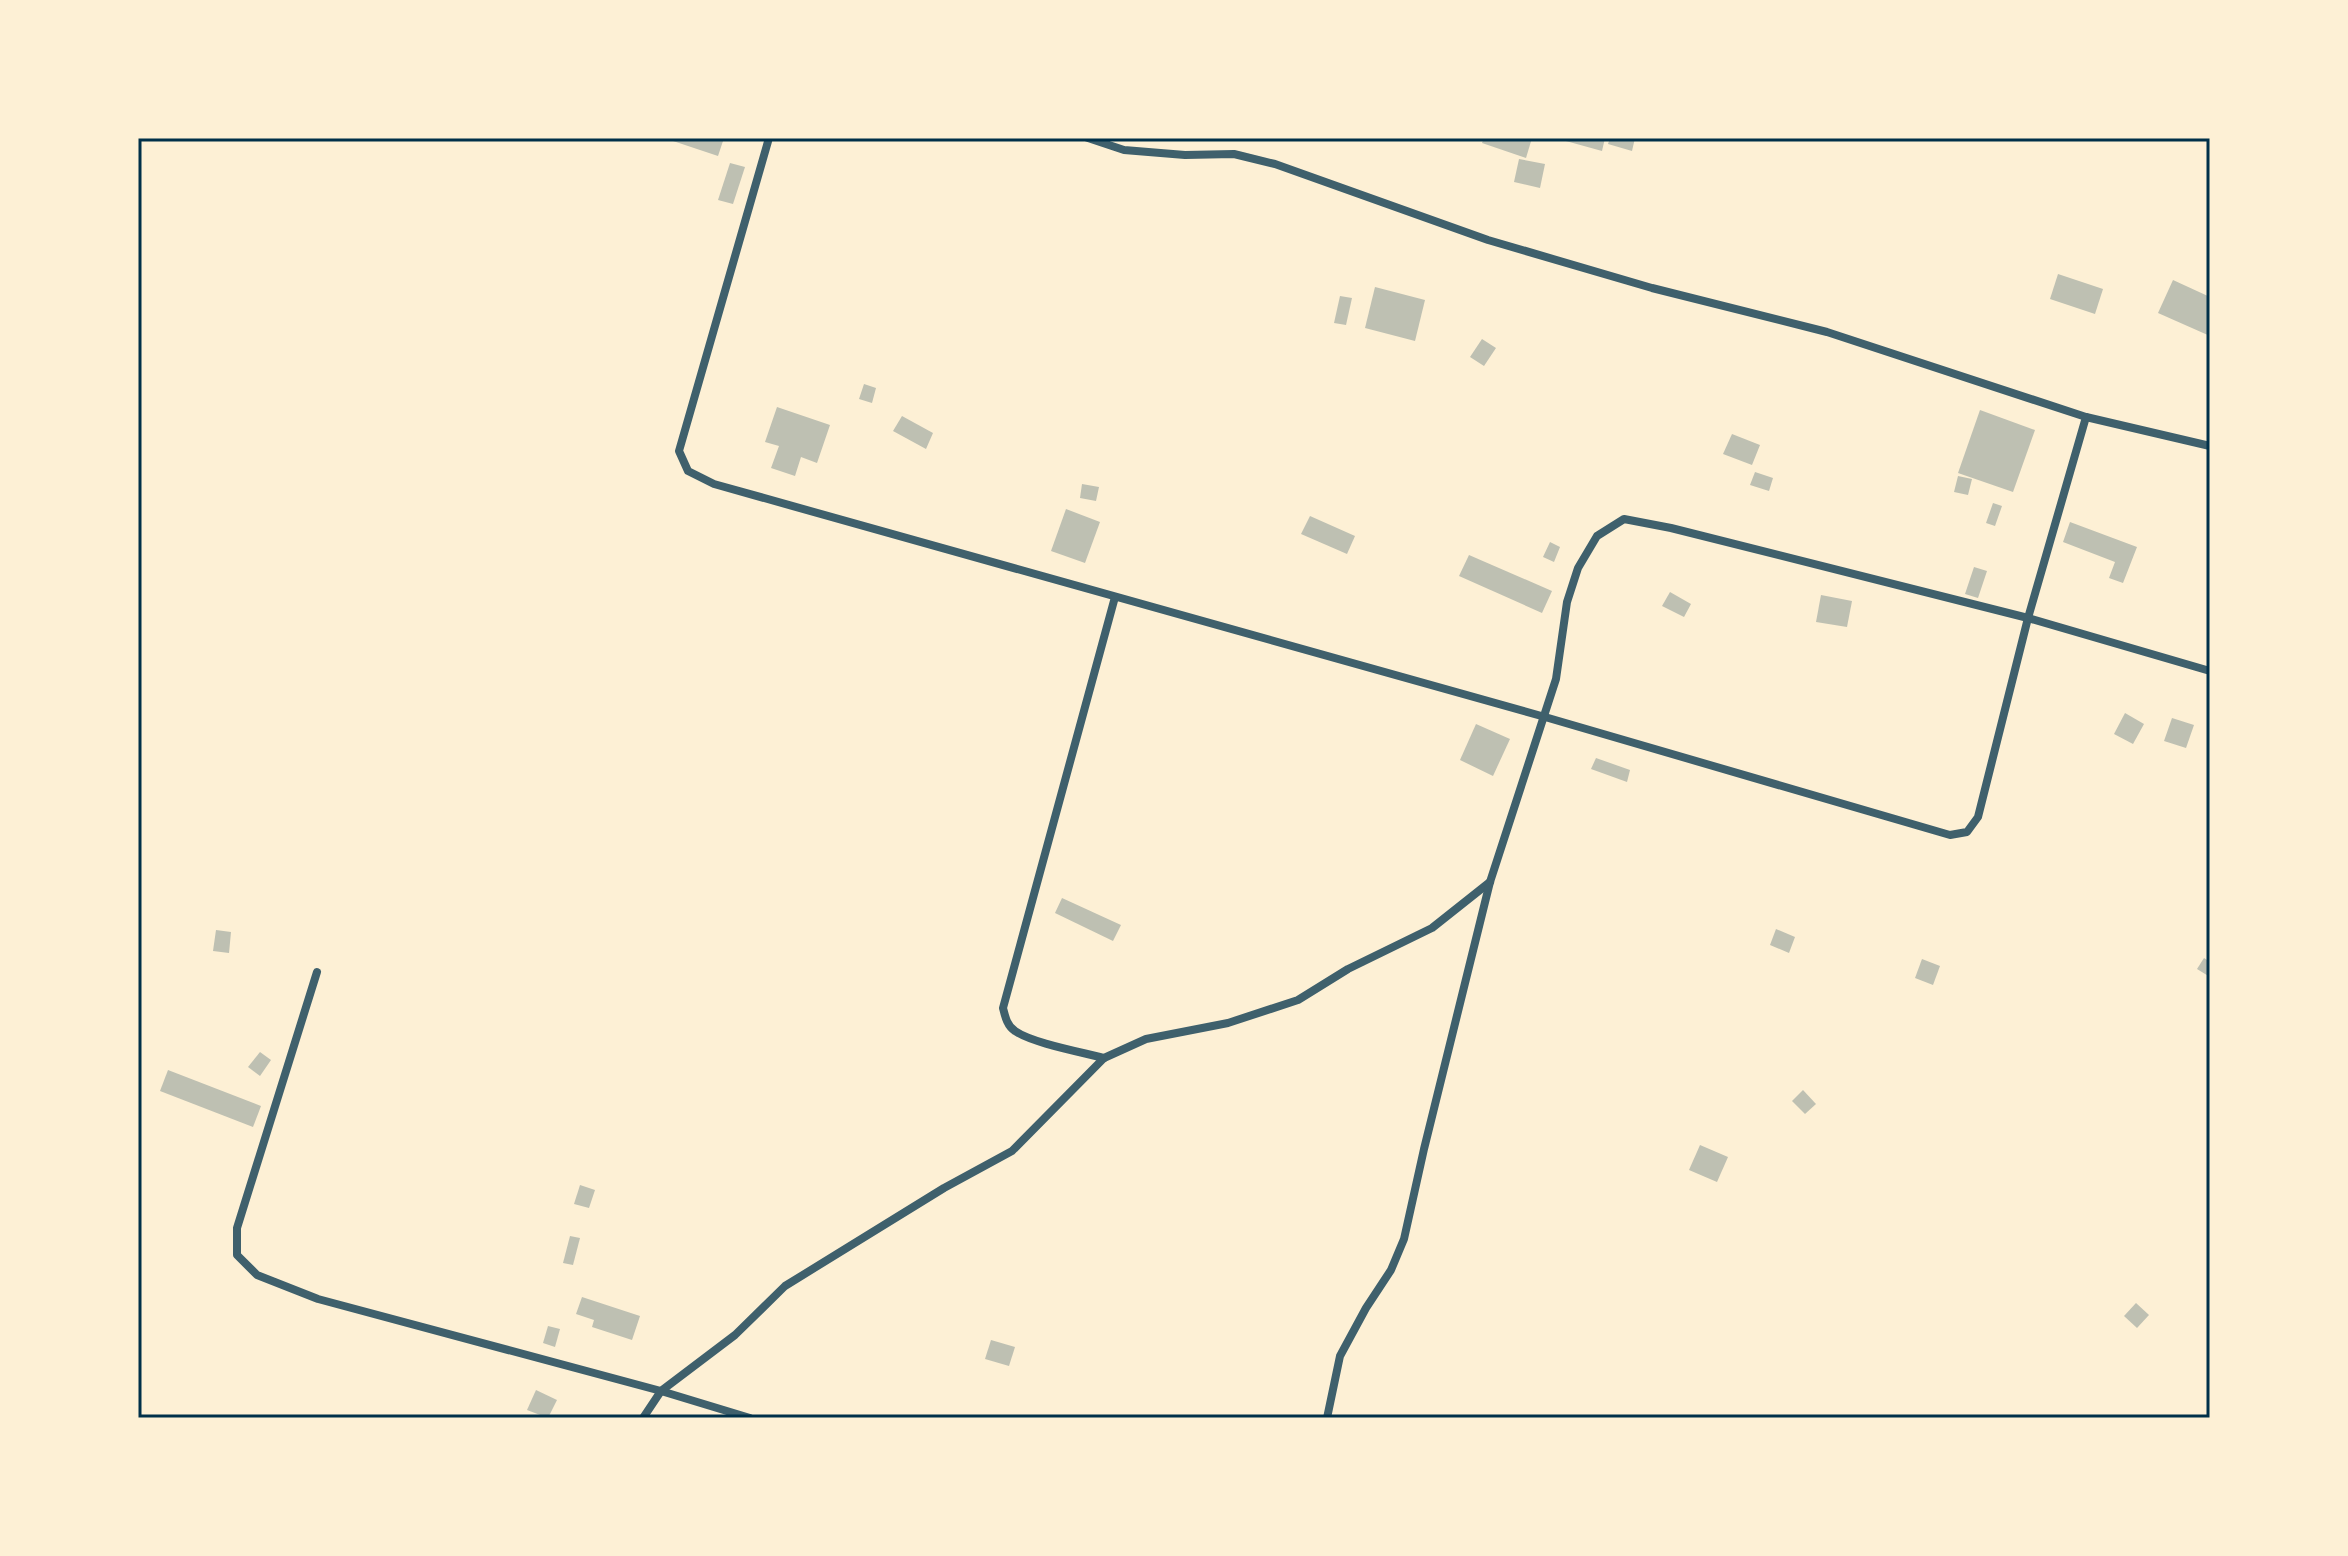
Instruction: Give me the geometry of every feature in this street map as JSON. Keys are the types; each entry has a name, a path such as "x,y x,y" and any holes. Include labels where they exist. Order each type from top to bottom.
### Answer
{"street":[{"path":"769,138 679,451 688,471 714,484 1545,717 1950,835 1967,832 1978,817 2028,618 2086,417"},
{"path":"1088,138 1124,150 1185,155 1234,154 1275,164 1488,240 1652,288 1827,332 2086,417 2210,446"},
{"path":"1327,1418 1340,1356 1391,1270 1404,1239 1490,882 1556,679 1567,602 1578,568 1597,536 1624,519 1671,528 2028,618 2210,671"},
{"path":"1104,1058 1013,1030 1003,1008 1115,597"},
{"path":"643,1418 661,1391 735,1335 785,1286 944,1188 1012,1151 1104,1058 1146,1039 1228,1023 1298,1000 1348,969 1432,928 1490,882"},
{"path":"317,972 237,1228 237,1255 257,1275 318,1299 750,1418"}],"building":[{"path":"664,138 724,138 718,156"},
{"path":"1484,138 1532,138 1526,158 1482,143"},
{"path":"1555,138 1605,138 1602,151"},
{"path":"1610,138 1635,138 1632,151 1608,144"},
{"path":"1519,159 1545,164 1540,188 1514,182"},
{"path":"730,163 745,167 733,204 718,200"},
{"path":"2058,274 2103,289 2095,314 2050,299"},
{"path":"2173,280 2210,297 2210,336 2158,313"},
{"path":"1375,287 1425,300 1415,341 1365,328"},
{"path":"1340,296 1352,298 1346,325 1334,323"},
{"path":"1482,339 1496,348 1484,366 1470,357"},
{"path":"864,384 876,388 872,403 859,399"},
{"path":"777,407 830,425 817,463 801,457 795,476 771,468 779,446 765,442"},
{"path":"1980,410 2035,430 2013,492 1958,473"},
{"path":"902,416 933,433 926,449 893,431"},
{"path":"1732,434 1760,445 1752,465 1723,454"},
{"path":"1755,472 1773,478 1769,491 1750,485"},
{"path":"1958,476 1972,479 1968,495 1954,492"},
{"path":"1082,484 1099,487 1096,501 1080,498"},
{"path":"1993,503 2002,506 1995,526 1986,523"},
{"path":"1066,509 1100,522 1085,563 1051,551"},
{"path":"1310,516 1355,536 1347,554 1301,534"},
{"path":"2070,522 2137,547 2123,583 2109,578 2115,562 2063,542"},
{"path":"1550,542 1560,547 1554,562 1543,557"},
{"path":"1469,555 1552,591 1542,613 1459,576"},
{"path":"1974,567 1987,571 1978,598 1965,594"},
{"path":"1670,592 1691,604 1684,617 1662,606"},
{"path":"1821,595 1852,601 1847,627 1816,622"},
{"path":"2125,713 2144,724 2133,744 2114,734"},
{"path":"2172,718 2194,725 2186,748 2164,741"},
{"path":"1476,724 1510,739 1493,776 1460,760"},
{"path":"1596,758 1630,770 1627,782 1591,769"},
{"path":"1062,898 1121,925 1113,941 1055,913"},
{"path":"1776,929 1795,937 1789,953 1770,945"},
{"path":"216,930 231,932 229,953 213,951"},
{"path":"2204,958 2210,962 2210,977 2197,969"},
{"path":"1922,959 1940,966 1933,985 1915,978"},
{"path":"260,1052 271,1060 260,1076 248,1067"},
{"path":"168,1070 261,1106 253,1127 160,1091"},
{"path":"1803,1090 1816,1104 1805,1114 1792,1101"},
{"path":"1700,1145 1728,1157 1717,1182 1689,1170"},
{"path":"580,1185 595,1190 589,1208 574,1204"},
{"path":"570,1236 580,1238 573,1265 563,1263"},
{"path":"582,1297 640,1316 632,1340 592,1327 594,1320 576,1314"},
{"path":"2136,1303 2149,1315 2137,1328 2124,1316"},
{"path":"548,1326 560,1329 555,1347 543,1343"},
{"path":"991,1340 1015,1347 1009,1366 985,1359"},
{"path":"536,1390 557,1400 548,1418 527,1410"}]}
